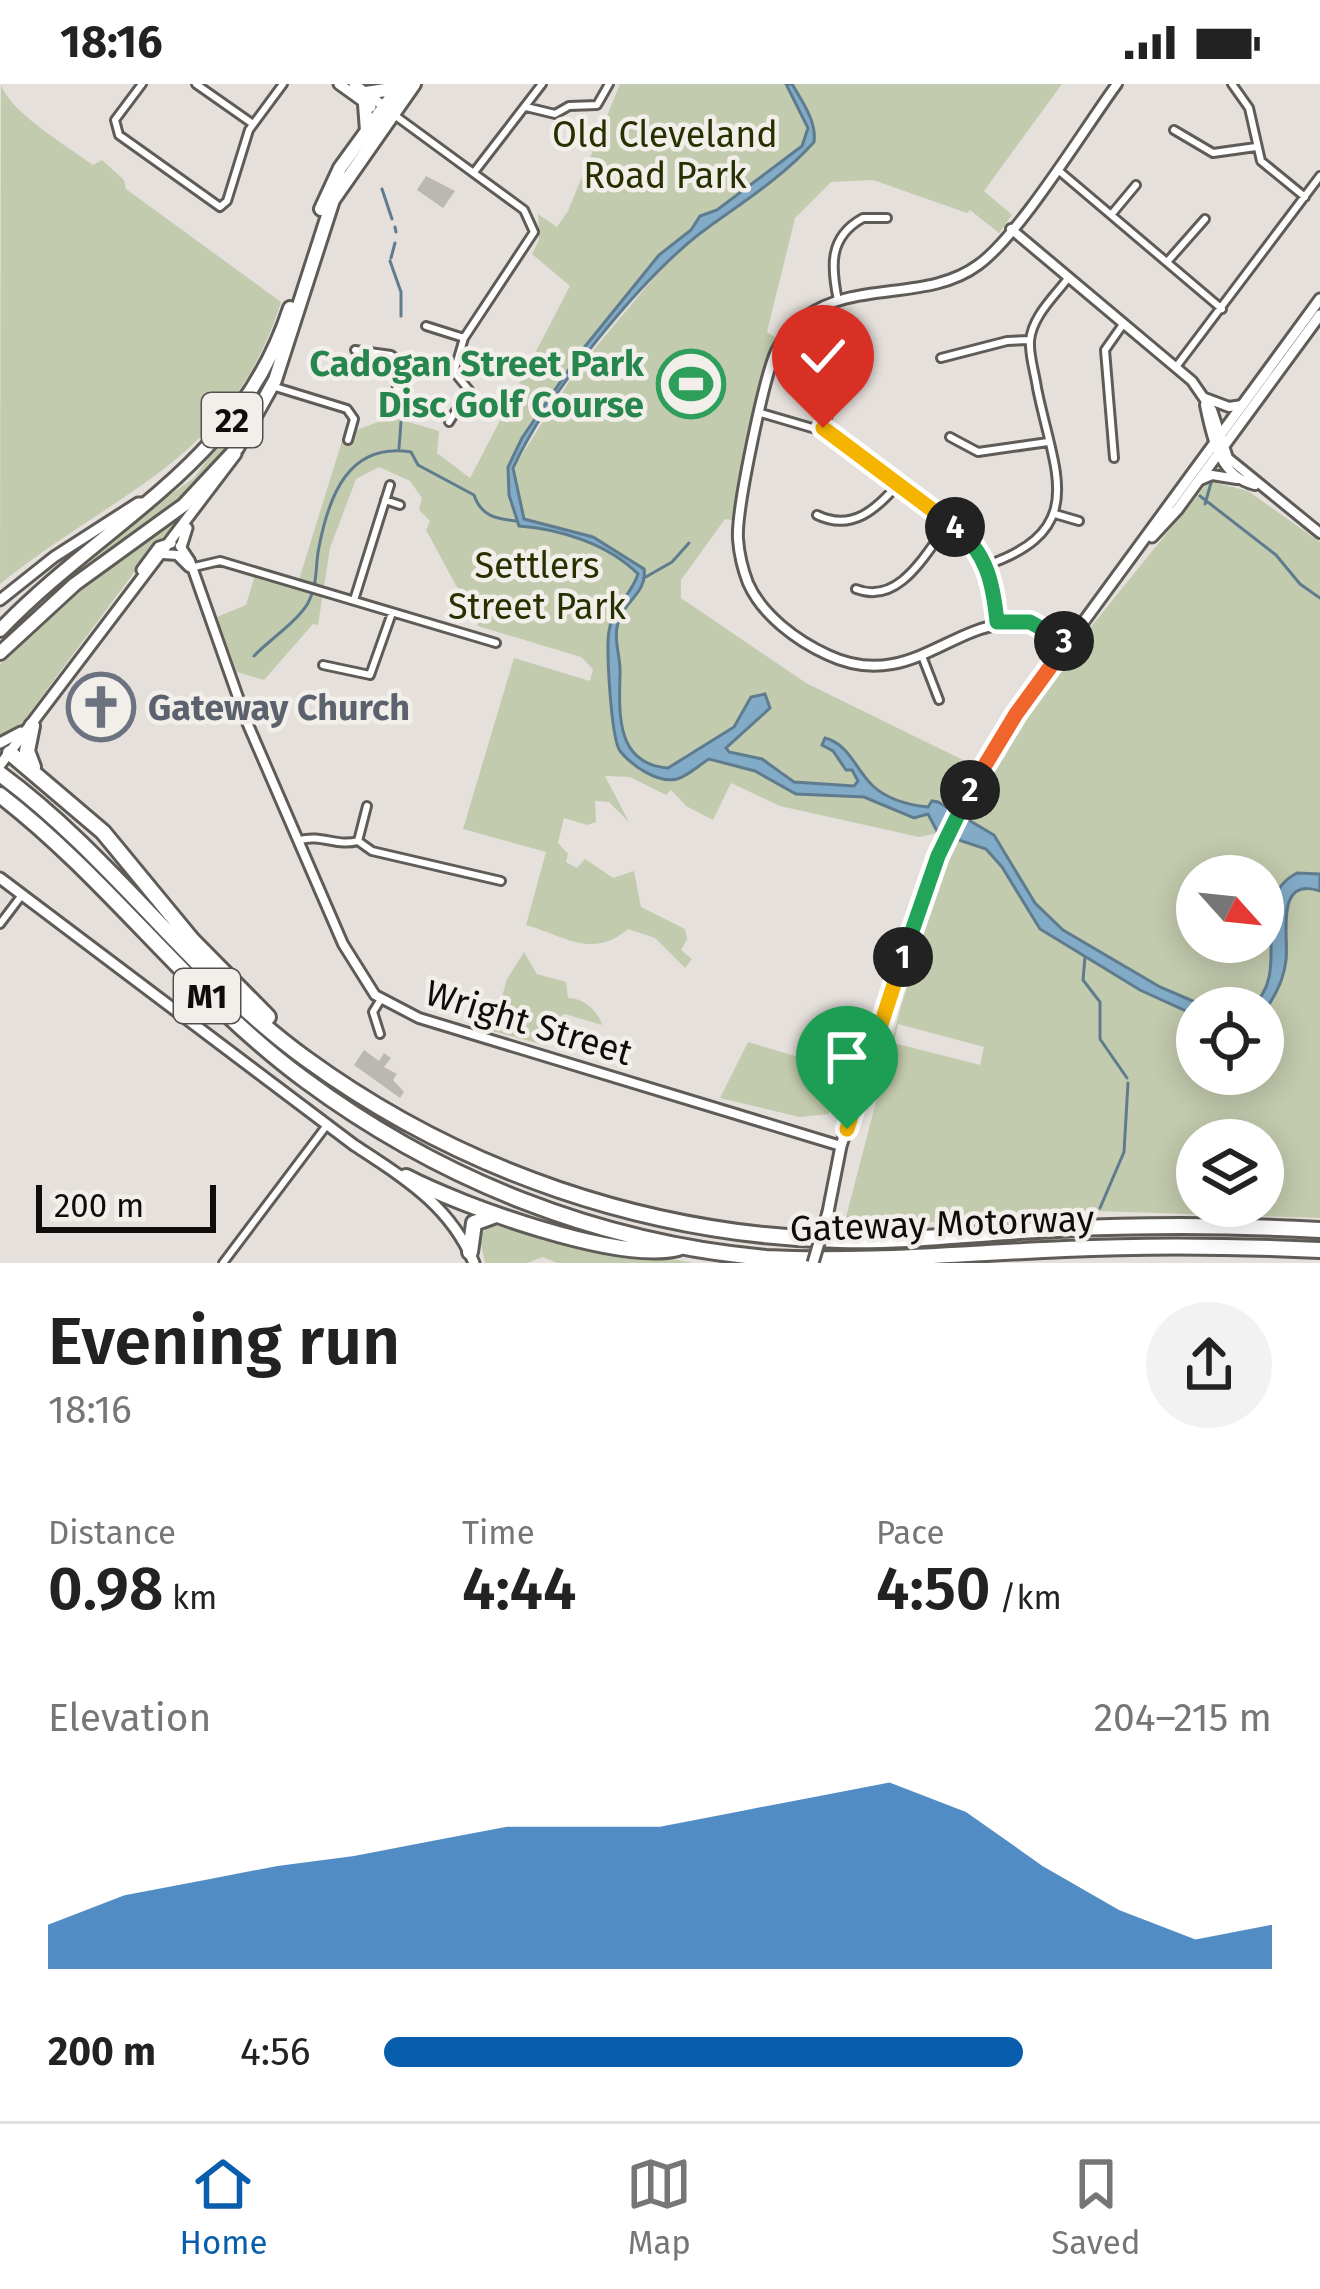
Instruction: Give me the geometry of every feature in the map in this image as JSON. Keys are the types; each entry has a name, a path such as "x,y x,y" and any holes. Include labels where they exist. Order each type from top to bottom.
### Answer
{"highway":[{"name":"22","path":"0,630 68,564 207,451 259,380 285,322 325,196 367,131 414,84"},
{"path":"367,131 362,94 399,86"},
{"name":"22","path":"0,653 75,584 184,505 237,448 272,386 330,205 399,86"},
{"path":"32,726 27,751 34,772"},
{"path":"3,760 34,772 104,832 206,955 272,1021 321,1061 328,1073"},
{"name":"Gateway Motorway","path":"3,760 246,1010 328,1073 434,1137 521,1177 611,1207 731,1232 856,1240 1106,1227 1320,1230"},
{"name":"Gateway Motorway","path":"0,795 109,890 246,1032 349,1111 460,1175 589,1224 683,1246 827,1262 1120,1247 1320,1250"},
{"path":"406,1177 496,1215 637,1249 660,1252 683,1246"},
{"path":"472,1258 474,1223 496,1215"}],"main road":[{"path":"339,84 386,111"},
{"path":"1119,572 1198,482 1244,404 1320,299"},
{"path":"813,1263 842,1146 938,856 964,801 1016,714 1119,572 1320,315"},
{"path":"3,760 163,554 176,545 235,459 237,448"},
{"path":"0,600 64,550 138,502 146,503"},
{"path":"3,760 157,550 176,545"},
{"path":"0,878 327,1125 406,1177 447,1215 472,1258"}],"street":[{"path":"142,84 115,128 215,205 227,201 253,124 283,84"},
{"path":"196,84 253,124"},
{"path":"474,172 542,84"},
{"path":"526,106 555,114 569,106 597,105 609,84"},
{"path":"1067,644 1030,622 997,622 922,656 888,665 844,661 784,627 757,599 738,539 770,368 782,341 804,317 838,301 960,276 992,254 1117,84"},
{"path":"1232,84 1249,108 1256,147 1268,171 1305,197"},
{"path":"386,111 524,210 534,232 529,247 464,338 454,372"},
{"path":"1174,130 1213,153 1256,147"},
{"path":"1055,167 1223,309"},
{"path":"1176,367 1320,176"},
{"path":"1111,215 1136,185"},
{"path":"838,301 831,271 839,239 863,218 886,218"},
{"path":"1167,262 1205,219"},
{"path":"1011,229 1176,367 1204,397 1219,445 1239,479"},
{"path":"987,566 1030,548 1055,514 1057,486 1030,340 1040,314 1069,277"},
{"path":"1114,458 1105,350 1124,323"},
{"path":"426,326 464,338"},
{"path":"941,358 1006,340 1030,340"},
{"path":"355,350 454,372 470,390 449,422"},
{"path":"393,404 402,364"},
{"path":"823,428 838,389 864,370"},
{"path":"272,386 346,409 354,419 348,440"},
{"path":"1204,397 1229,406 1244,404"},
{"path":"761,413 823,428 975,545 987,566 997,622"},
{"path":"950,436 978,452 1048,442"},
{"path":"1219,445 1255,485 1320,533"},
{"path":"1198,482 1212,475 1255,485"},
{"path":"817,515 841,521 863,516 881,505 898,483"},
{"path":"354,601 390,485"},
{"path":"385,500 400,505"},
{"path":"1055,514 1079,520"},
{"path":"856,590 874,595 892,590 949,523"},
{"name":"Wright Street","path":"176,545 190,568 246,720 354,965 381,999 419,1018 842,1146"},
{"path":"163,554 177,555 190,568 220,561 496,643"},
{"path":"323,665 370,675 392,613"},
{"path":"922,656 939,700"},
{"path":"358,841 367,806"},
{"path":"300,840 314,836 348,844 358,841"},
{"path":"358,841 371,851 501,881"},
{"path":"0,924 22,895"},
{"path":"380,1034 373,1017 381,999"},
{"path":"223,1263 327,1125"}],"green space":[{"path":"1,84 15,106 41,128 93,165 102,160 124,180 126,189 281,302 259,356 232,400 201,436 166,467 0,584"},
{"path":"620,84 786,84 804,113 792,84 1062,84 984,191 1012,215 999,233 970,210 967,213 873,180 831,182 795,218 767,332 781,341 770,368 739,521 725,519 681,580 681,598 806,683 971,764 949,808 938,802 928,807 900,802 876,790 794,782 781,770 690,752 668,768 638,757 621,721 616,633 643,569 587,535 524,519 513,468 576,371 666,263 814,142 806,123 802,146 717,210 700,216 691,230 649,265 583,349 522,438 508,467 509,495 519,526 583,540 638,574 613,615 612,722 619,750 655,777 683,777 708,759 755,771 795,794 864,797 928,814 938,833 919,837 780,806 731,783 713,820 686,806 671,790 666,795 630,777 605,776 629,822 609,802 595,801 596,822 587,825 564,818 558,843 568,854 566,862 577,868 585,859 613,878 634,871 641,907 685,929 687,939 681,950 692,959 685,968 655,938 628,929 590,944 526,925 546,852 463,829 514,658 590,681 593,669 581,657 478,626 426,530 430,521 419,510 422,498 410,481 379,467 356,479 330,548 318,625 313,624 264,680 237,672 217,617 246,605 256,572 298,583 342,441 352,444 357,430 391,417 439,431 437,453 470,478 570,286 532,254 539,240 538,214 557,227 568,211"},
{"path":"265,380 236,441 213,467 75,574 0,642 13,624 114,534 194,478"},
{"path":"1209,481 1248,491 1320,542 1320,1218 1284,1217 1284,1119 1176,1119 1176,1214 1094,1211 917,1223 845,1221 901,1006 957,828 987,770 1043,686","holes":["898,1024 984,1047 980,1065 894,1043"]},
{"path":"192,507 153,547 16,731 0,737 0,664 54,611"},
{"path":"524,952 537,974 566,982 568,998 590,1006 602,1025 565,1014 555,1019 547,1046 492,1031 507,979"},
{"path":"748,1042 843,1070 829,1114 799,1117 720,1098"},
{"path":"492,1225 693,1263 557,1263 543,1257 527,1263 485,1263 479,1235"}],"water":[{"path":"786,84 792,84 808,112 814,142 776,178 681,250 598,339 548,407 513,468 524,519 593,537 644,569 642,585 623,611 616,633 621,721 638,757 668,768 734,727 751,697 765,694 770,708 726,748 729,752 762,759 794,782 854,786 858,781 852,770 846,770 833,751 822,745 825,738 833,741 885,794 921,806 938,802 994,835 1035,903 1063,930 1176,994 1176,1006 1040,929 986,849 938,833 928,814 914,818 864,797 796,794 755,771 709,759 670,780 638,767 617,743 608,656 611,623 638,574 613,554 583,540 519,526 509,495 508,467 522,438 583,349 659,255 691,230 700,216 717,210 802,146 808,128"},
{"path":"1297,873 1320,874 1320,891 1305,888 1290,900 1283,974 1278,987 1265,987 1270,963 1284,963 1284,883"}],"building":[{"path":"426,176 455,191 443,208 417,190"},
{"path":"364,1050 379,1061 384,1053 391,1058 384,1067 397,1074 393,1080 404,1092 400,1098 354,1065"}],"waterway":[{"path":"382,189 392,219"},
{"path":"395,227 396,232"},
{"path":"391,258 395,243"},
{"path":"390,261 401,292 401,316"},
{"path":"399,448 401,422"},
{"path":"254,656 308,603 323,528 336,491 357,464 372,455 411,452 418,465 474,495 485,512 516,521"},
{"path":"1205,504 1211,483"},
{"path":"1200,496 1276,555 1300,584 1320,598"},
{"path":"644,578 672,562 689,543"},
{"path":"1085,957 1083,980 1100,1002 1100,1039 1127,1078"},
{"path":"1100,1208 1124,1152 1128,1083"}],"place":[{"name":"Cadogan Street Park Disc Golf Course","path":"691,384"},
{"name":"Gateway Church","path":"101,707"}],"route":[{"path":"823,428 975,545 987,566 997,622 1030,622 1067,644 995,747 938,856 847,1129"}],"park label":[{"name":"Old Cleveland Road Park","path":"665,154"},
{"name":"Settlers Street Park","path":"537,586"}]}
